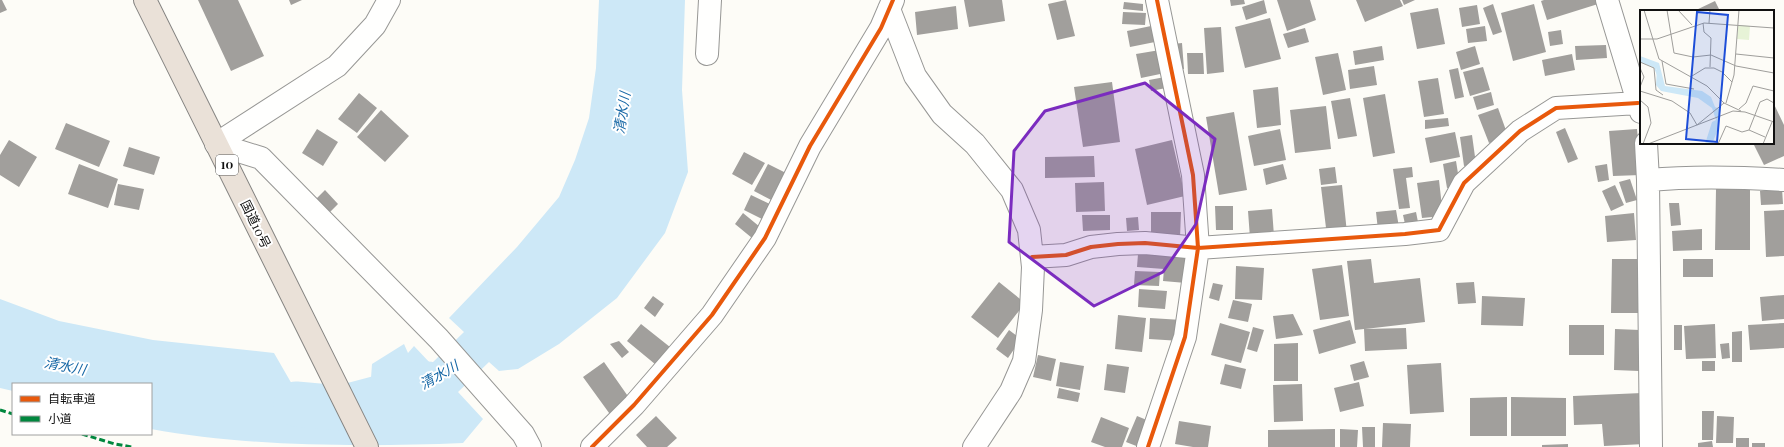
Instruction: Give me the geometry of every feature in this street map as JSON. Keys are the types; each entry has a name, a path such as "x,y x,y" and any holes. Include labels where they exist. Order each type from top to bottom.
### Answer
{"highway":[{"name":"国道10号","path":"145,0 367,447"}],"street":[{"path":"216,144 337,66 375,25 389,0"},
{"path":"707,54 710,0"},
{"path":"1148,447 1185,337 1198,248 1193,175 1157,0"},
{"path":"1032,258 1066,254 1091,247 1118,244 1145,243 1198,248 1405,234 1439,230 1464,183 1520,131 1556,108 1639,107 1607,0"},
{"path":"891,4 915,76 942,114 975,144 1012,190 1029,230 1033,267 1031,310 1024,361 1011,391 974,447"},
{"path":"592,447 634,405 712,316 765,238 810,146 880,28 891,4"},
{"path":"216,144 261,158 439,339 523,434 530,447"},
{"path":"1646,144 1648,180 1651,447"},
{"path":"1648,180 1687,177 1739,177 1784,180"}],"highlighted area":[{"path":"1145,83 1215,139 1196,224 1163,272 1094,306 1009,242 1014,151 1045,111"}],"water":[{"path":"599,0 685,0 682,90 688,172 665,233 617,298 559,344 518,369 499,371 489,362 458,392 483,419 463,443 386,445 306,444 188,435 152,429 152,383 12,383 12,391 0,388 0,299 59,321 153,340 274,353 304,405 369,406 372,364 404,344 408,353 414,346 431,364 464,332 449,318 517,247 559,197 575,160 589,118 596,68"}],"building":[{"path":"0,0 2,0 7,10 0,13"},
{"path":"198,0 238,0 264,56 231,71"},
{"path":"289,0 302,0 291,5"},
{"path":"964,0 1002,0 1005,21 969,27"},
{"path":"1066,0 1075,36 1057,40 1048,4"},
{"path":"1230,0 1244,0 1245,4 1231,6"},
{"path":"1264,0 1267,13 1246,20 1242,7"},
{"path":"1277,0 1310,0 1316,20 1287,31"},
{"path":"1356,0 1400,0 1403,6 1365,22"},
{"path":"1402,0 1415,0 1404,5"},
{"path":"1597,0 1598,4 1547,20 1541,1"},
{"path":"1715,1 1720,10 1696,10"},
{"path":"1124,2 1143,4 1143,11 1123,9"},
{"path":"1493,4 1502,32 1493,35 1483,8"},
{"path":"1534,4 1546,52 1513,61 1501,13"},
{"path":"1477,5 1480,24 1462,27 1459,8"},
{"path":"956,6 958,29 917,35 915,12"},
{"path":"1438,8 1445,44 1417,49 1410,13"},
{"path":"1123,12 1146,13 1145,25 1122,24"},
{"path":"1270,18 1281,59 1245,68 1235,27"},
{"path":"1151,26 1155,42 1130,47 1127,31"},
{"path":"1485,26 1487,41 1468,43 1466,29"},
{"path":"1221,27 1224,72 1207,74 1204,28"},
{"path":"1305,28 1309,42 1288,48 1283,34"},
{"path":"1561,30 1563,44 1550,46 1548,32"},
{"path":"1182,43 1184,69 1175,70 1173,44"},
{"path":"1606,45 1607,58 1576,60 1575,46"},
{"path":"1382,46 1384,60 1355,65 1353,51"},
{"path":"1475,46 1480,64 1461,70 1456,52"},
{"path":"1160,50 1165,73 1141,78 1136,54"},
{"path":"1187,53 1203,53 1204,74 1188,74"},
{"path":"1338,53 1346,90 1323,95 1315,57"},
{"path":"1572,54 1575,70 1545,76 1542,60"},
{"path":"1374,66 1377,85 1350,89 1348,70"},
{"path":"1483,67 1490,90 1470,96 1463,72"},
{"path":"1458,68 1464,97 1455,99 1449,70"},
{"path":"1165,77 1166,88 1151,91 1149,80"},
{"path":"1438,78 1444,114 1424,117 1418,81"},
{"path":"1112,82 1120,142 1083,147 1074,87"},
{"path":"1278,87 1281,125 1257,128 1253,90"},
{"path":"1491,92 1494,105 1477,110 1473,97"},
{"path":"359,93 377,108 357,133 338,119"},
{"path":"1385,94 1395,153 1373,157 1363,98"},
{"path":"1350,98 1357,136 1338,139 1331,101"},
{"path":"1774,104 1784,125 1784,156 1764,165 1754,144 1774,144"},
{"path":"1326,106 1331,149 1295,153 1290,110"},
{"path":"1498,108 1508,136 1489,143 1478,115"},
{"path":"381,110 409,136 385,162 357,137"},
{"path":"1234,112 1247,190 1219,195 1206,117"},
{"path":"1448,118 1449,126 1425,129 1425,120"},
{"path":"66,123 110,141 99,167 55,149"},
{"path":"1565,128 1578,159 1568,163 1556,132"},
{"path":"317,129 338,142 323,166 302,153"},
{"path":"1280,129 1286,160 1254,166 1248,136"},
{"path":"1637,129 1641,175 1613,176 1609,131"},
{"path":"1455,132 1460,157 1430,163 1425,138"},
{"path":"1472,135 1476,164 1464,166 1460,137"},
{"path":"9,140 37,157 19,187 0,175 0,155"},
{"path":"1172,140 1185,196 1147,205 1135,149"},
{"path":"129,147 160,157 154,175 123,166"},
{"path":"744,152 765,163 752,185 732,174"},
{"path":"1094,156 1095,177 1045,178 1045,157"},
{"path":"1456,161 1460,186 1447,188 1443,164"},
{"path":"79,164 118,179 108,208 68,194"},
{"path":"768,164 790,175 777,203 754,191"},
{"path":"1283,164 1287,179 1266,185 1263,169"},
{"path":"1607,164 1609,180 1598,182 1595,166"},
{"path":"1335,167 1337,183 1321,185 1319,169"},
{"path":"1412,167 1413,177 1406,178 1410,208 1399,209 1393,169"},
{"path":"1630,179 1637,200 1626,203 1619,182"},
{"path":"1439,180 1443,216 1422,218 1417,183"},
{"path":"1104,182 1105,211 1076,212 1075,183"},
{"path":"118,184 144,189 139,210 114,205"},
{"path":"1342,185 1347,233 1327,236 1321,187"},
{"path":"1615,185 1624,205 1611,211 1602,191"},
{"path":"1782,188 1783,204 1761,205 1760,191"},
{"path":"1716,189 1750,189 1750,250 1715,250"},
{"path":"325,190 338,204 329,213 316,199"},
{"path":"751,195 774,206 766,221 744,210"},
{"path":"1669,203 1679,203 1681,225 1671,226"},
{"path":"1215,206 1233,206 1233,230 1216,230"},
{"path":"1272,209 1274,236 1250,238 1248,211"},
{"path":"1396,210 1399,227 1378,230 1376,212"},
{"path":"1784,210 1784,256 1766,257 1764,211"},
{"path":"1151,212 1181,212 1180,238 1151,237"},
{"path":"1416,212 1418,222 1405,224 1403,215"},
{"path":"743,213 760,227 752,238 735,224"},
{"path":"1634,213 1636,240 1607,242 1605,216"},
{"path":"1082,215 1110,215 1110,230 1083,231"},
{"path":"1138,217 1139,230 1127,231 1126,218"},
{"path":"1702,229 1702,250 1673,251 1672,231"},
{"path":"1138,254 1188,257 1186,283 1163,281 1164,269 1137,267"},
{"path":"1371,259 1374,283 1420,278 1425,322 1365,329 1406,328 1407,349 1365,351 1364,329 1355,330 1347,261"},
{"path":"1612,259 1642,259 1641,313 1611,313"},
{"path":"1683,259 1713,259 1713,277 1683,277"},
{"path":"1342,265 1349,316 1320,320 1312,269"},
{"path":"1236,266 1264,268 1262,300 1235,299"},
{"path":"1135,271 1160,272 1159,286 1134,285"},
{"path":"999,282 1025,303 998,338 971,317"},
{"path":"1474,282 1476,303 1458,304 1456,283"},
{"path":"1213,283 1223,285 1219,301 1209,298"},
{"path":"1139,289 1167,291 1165,309 1138,307"},
{"path":"1784,295 1784,319 1762,321 1760,297"},
{"path":"653,296 664,304 655,317 644,308"},
{"path":"1482,296 1525,298 1523,326 1481,325"},
{"path":"1233,300 1252,304 1248,322 1228,318"},
{"path":"1293,314 1303,335 1276,339 1273,316"},
{"path":"1118,315 1146,318 1142,352 1115,349"},
{"path":"1150,318 1182,320 1181,341 1149,339"},
{"path":"1350,320 1356,343 1319,354 1313,330"},
{"path":"1220,323 1250,332 1241,363 1211,355"},
{"path":"1784,323 1784,348 1750,350 1748,325"},
{"path":"641,324 675,351 661,369 627,341"},
{"path":"1715,324 1716,358 1686,359 1684,326"},
{"path":"1569,325 1604,325 1604,355 1569,355"},
{"path":"1674,325 1682,325 1682,350 1674,350"},
{"path":"1253,327 1264,330 1257,352 1247,349"},
{"path":"1615,329 1640,330 1639,371 1614,370"},
{"path":"1009,330 1021,339 1008,358 996,349"},
{"path":"1742,331 1742,362 1732,362 1732,332"},
{"path":"619,341 629,352 622,358 610,344"},
{"path":"1298,343 1298,381 1274,381 1274,344"},
{"path":"1729,343 1730,358 1722,359 1720,344"},
{"path":"1038,355 1056,359 1051,381 1033,377"},
{"path":"1364,361 1369,377 1354,381 1350,365"},
{"path":"1702,361 1715,361 1715,371 1702,371"},
{"path":"604,362 632,402 612,417 583,377"},
{"path":"1060,362 1084,366 1080,390 1056,386"},
{"path":"1441,363 1444,412 1410,414 1407,365"},
{"path":"1107,364 1129,367 1125,393 1104,390"},
{"path":"1225,364 1246,369 1241,389 1220,384"},
{"path":"1359,382 1364,406 1340,412 1334,388"},
{"path":"1302,384 1303,421 1274,422 1273,385"},
{"path":"1059,388 1080,393 1078,402 1057,398"},
{"path":"1642,393 1645,444 1604,446 1602,424 1574,425 1573,396"},
{"path":"1507,397 1507,436 1470,436 1470,398"},
{"path":"1511,397 1566,398 1566,436 1511,436"},
{"path":"1702,411 1714,411 1713,440 1702,440"},
{"path":"656,416 677,438 667,447 647,447 636,435"},
{"path":"1137,416 1154,423 1139,447 1126,442"},
{"path":"1717,416 1734,417 1733,443 1716,443"},
{"path":"1101,417 1129,428 1122,447 1105,447 1091,442"},
{"path":"1179,421 1211,426 1208,447 1193,447 1175,444"},
{"path":"1383,423 1411,424 1410,447 1382,447"},
{"path":"1362,427 1375,427 1375,447 1363,447"},
{"path":"1335,429 1335,447 1268,447 1268,430"},
{"path":"1340,429 1358,430 1357,447 1340,447"},
{"path":"1736,438 1749,438 1749,447 1736,447"},
{"path":"1712,441 1713,447 1698,447 1698,443"},
{"path":"1752,443 1765,443 1765,447 1752,447"},
{"path":"1568,444 1568,447 1542,447 1542,445"}],"waterway":[{"name":"清水川","path":"296,404 341,408 428,384"}],"marked path":[{"path":"0,410 12,414"},
{"path":"85,435 115,444 132,447"}],"cycle path":[{"path":"592,447 634,405 712,315 765,238 810,146 881,28 893,0"},
{"path":"1148,447 1185,337 1198,248 1193,175 1157,0"},
{"path":"1032,257 1066,255 1091,247 1118,244 1145,243 1198,248 1405,234 1439,230 1464,183 1520,131 1556,108 1638,103"}]}
